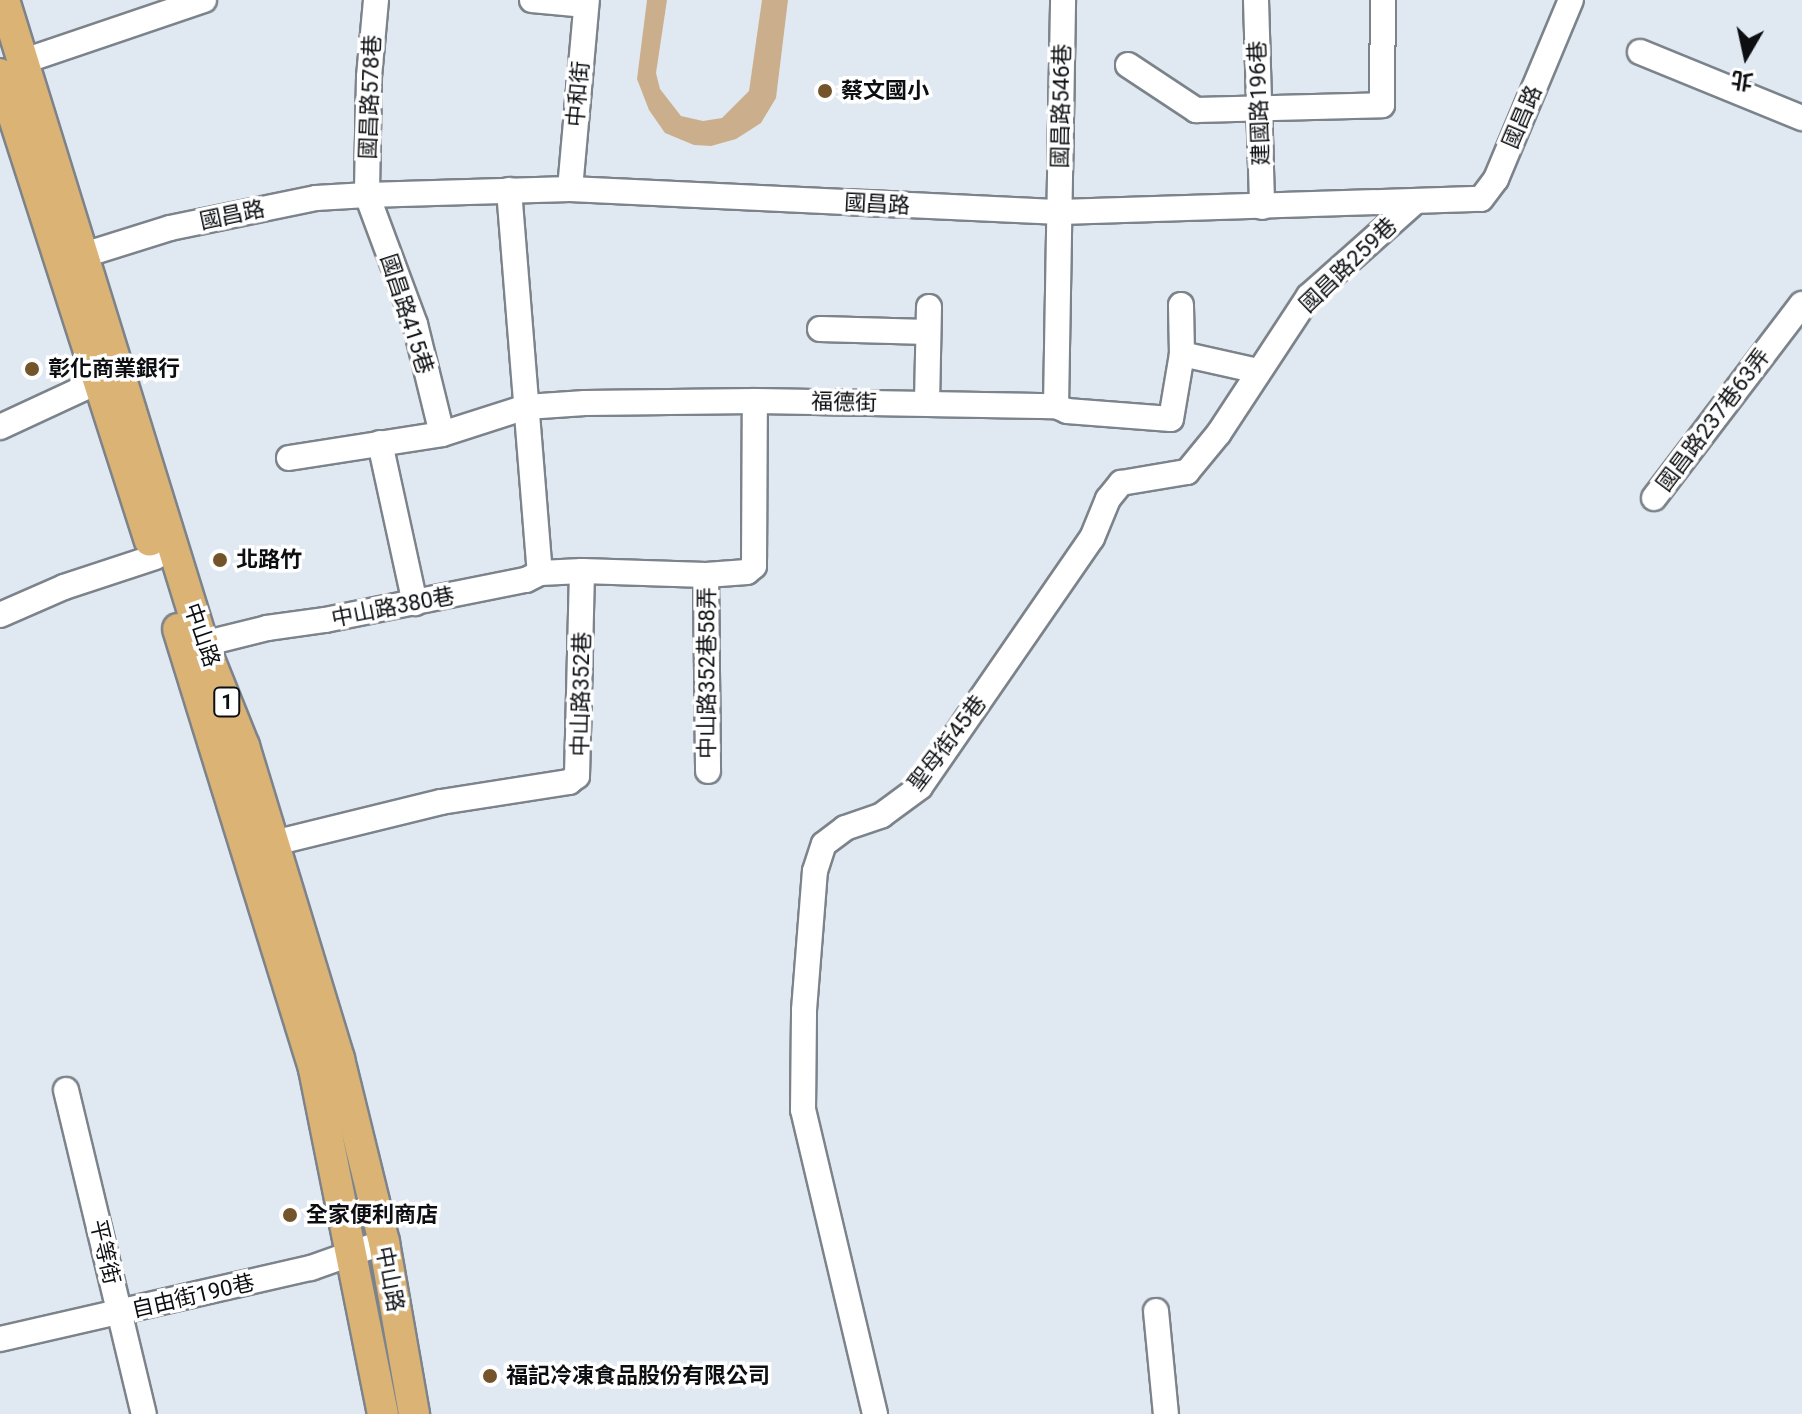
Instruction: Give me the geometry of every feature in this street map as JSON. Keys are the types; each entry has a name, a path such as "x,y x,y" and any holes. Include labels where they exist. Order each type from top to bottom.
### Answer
{"main road":[{"name":"中山路","path":"4,0 12,68 203,644 244,746 339,1059 384,1242 414,1414"},
{"name":"中山路","path":"73,259 99,381 314,1069 383,1414"}],"street":[{"path":"12,68 204,0"},
{"name":"國昌路578巷","path":"367,195 369,77 376,0"},
{"path":"532,0 587,3"},
{"name":"國昌路546巷","path":"1060,212 1063,0"},
{"name":"建國路196巷","path":"1256,0 1262,207"},
{"path":"1128,65 1196,110 1382,105 1383,0"},
{"name":"國昌路","path":"73,259 200,222 316,198 367,195 570,189 1060,212 1481,199 1496,179 1571,0"},
{"name":"中和街","path":"570,189 587,3"},
{"path":"1640,52 1802,118"},
{"path":"509,190 540,573"},
{"name":"國昌路415巷","path":"367,195 415,324 442,434"},
{"name":"國昌路259巷","path":"1258,371 1309,296 1415,202"},
{"path":"1056,406 1060,212"},
{"name":"國昌路237巷63弄","path":"1654,498 1802,304"},
{"path":"1181,305 1182,354 1258,371"},
{"path":"927,403 929,307"},
{"path":"820,329 928,332"},
{"name":"福德街","path":"289,458 442,434 526,407 585,403 755,401 1056,406 1067,411 1171,419 1182,354"},
{"name":"聖母街45巷","path":"875,1414 803,1110 806,979 815,871 824,844 845,828 882,815 920,787 1092,538 1108,499 1121,483 1187,472 1219,433 1258,371"},
{"path":"0,427 99,381"},
{"path":"582,571 706,575 747,572 754,566 755,401"},
{"path":"380,443 415,603"},
{"path":"0,615 64,587 155,557"},
{"name":"中山路380巷","path":"203,644 267,628 526,580 540,573 582,571"},
{"name":"中山路352巷","path":"274,843 441,802 569,782 577,776 582,571"},
{"name":"中山路352巷58弄","path":"706,575 708,771"},
{"name":"平等街","path":"66,1090 144,1414"},
{"name":"自由街190巷","path":"0,1339 311,1268 384,1242"},
{"path":"1156,1311 1166,1414"}],"shaded area":[{"path":"647,0 667,0 656,73 660,89 681,116 703,121 722,118 749,91 762,0 788,0 776,98 761,123 736,139 711,146 694,145 665,133 649,110 637,79"}],"place":[{"name":"蔡文國小","path":"825,91"},
{"name":"彰化商業銀行","path":"32,369"},
{"name":"北路竹","path":"220,560"},
{"name":"全家便利商店","path":"290,1215"},
{"name":"福記冷凍食品股份有限公司","path":"490,1376"}]}
